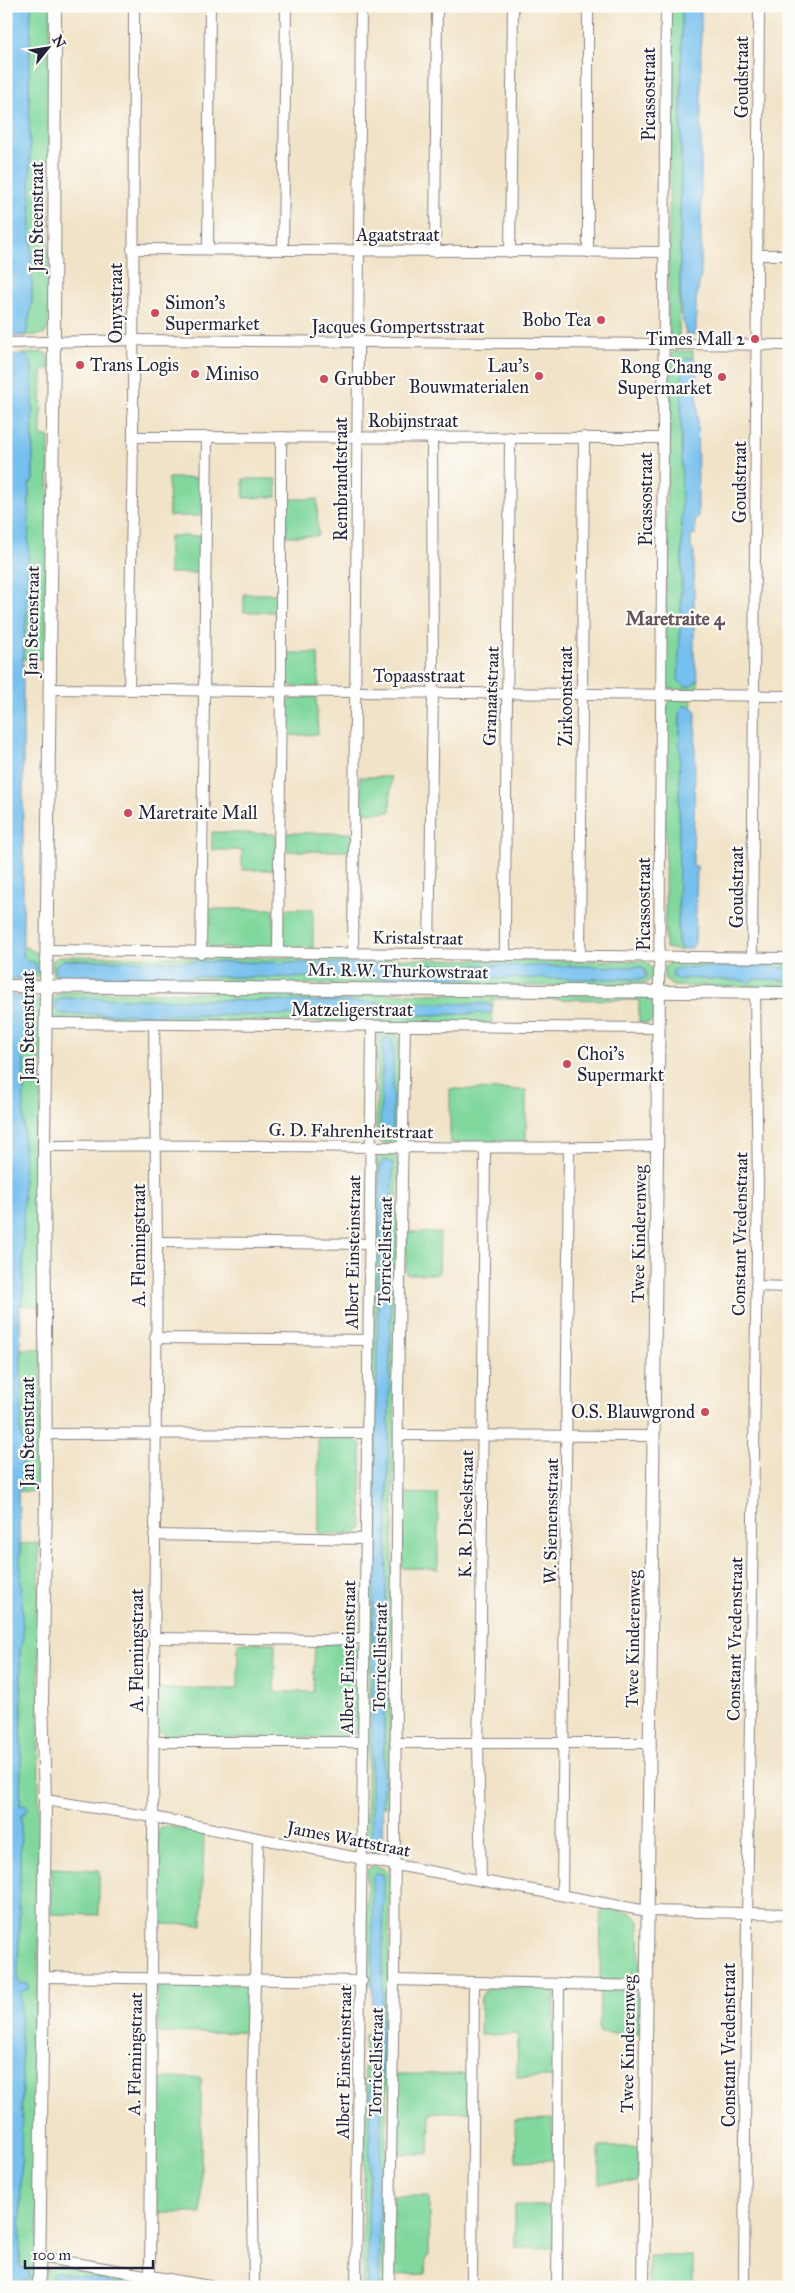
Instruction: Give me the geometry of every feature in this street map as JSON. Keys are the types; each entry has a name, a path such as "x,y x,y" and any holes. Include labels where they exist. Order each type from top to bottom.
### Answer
{"street":[{"name":"Jan Steenstraat","path":"40,2287 45,1800 42,1701 45,1434 45,985 49,689 50,343 55,6"},
{"name":"Onyxstraat","path":"129,690 134,437 132,249 134,6"},
{"path":"208,248 210,6"},
{"path":"283,249 286,6"},
{"name":"Rembrandtstraat","path":"353,953 357,692 361,6"},
{"path":"435,252 437,6"},
{"path":"510,252 513,6"},
{"path":"588,6 588,252"},
{"name":"Picassostraat","path":"659,992 666,6"},
{"name":"Goudstraat","path":"752,958 759,6"},
{"name":"Agaatstraat","path":"132,249 208,248 360,252 664,252"},
{"path":"757,255 789,254"},
{"name":"Jacques Gompertsstraat","path":"6,343 133,340 359,344 789,345"},
{"name":"Robijnstraat","path":"134,437 662,438"},
{"path":"201,953 206,437"},
{"path":"278,952 281,437"},
{"name":"Granaatstraat","path":"505,956 505,737 508,693 510,437"},
{"name":"Zirkoonstraat","path":"580,956 584,437"},
{"path":"429,955 433,692 432,438"},
{"name":"Topaasstraat","path":"49,689 205,692 433,692 789,696"},
{"name":"Kristalstraat","path":"46,950 789,958"},
{"name":"Mr. R.W. Thurkowstraat","path":"6,986 789,993"},
{"name":"Twee Kinderenweg","path":"643,2287 645,1986 659,992"},
{"name":"Constant Vredenstraat","path":"744,2287 746,1914 758,1144 755,993"},
{"name":"Matzeligerstraat","path":"46,1023 658,1028"},
{"name":"A. Flemingstraat","path":"150,2275 157,1242 154,1024"},
{"name":"Albert Einsteinstraat","path":"356,2287 362,1980 366,1433 372,1027"},
{"name":"Torricellistraat","path":"389,2287 394,1980 398,1435 405,1027"},
{"name":"G. D. Fahrenheitstraat","path":"44,1146 155,1144 371,1148 657,1146"},
{"name":"K. R. Dieselstraat","path":"481,1881 478,1743 485,1148"},
{"name":"W. Siemensstraat","path":"562,1895 568,1436 569,1148"},
{"path":"157,1242 369,1244"},
{"path":"756,1286 789,1286"},
{"path":"156,1338 368,1340"},
{"path":"45,1434 155,1432 366,1433"},
{"path":"398,1435 654,1436"},
{"path":"154,1535 366,1539"},
{"path":"153,1638 324,1640 364,1638"},
{"path":"153,1742 363,1742"},
{"path":"395,1743 649,1743"},
{"name":"James Wattstraat","path":"45,1800 153,1817 363,1859 647,1912 789,1914"},
{"path":"254,2287 252,2121 258,1838"},
{"path":"44,1977 362,1980"},
{"path":"394,1980 645,1986"},
{"path":"472,2287 474,1982"},
{"path":"557,2287 559,1983"},
{"path":"40,2257 215,2287"}],"green space":[{"path":"31,6 50,6 48,327 45,334 24,336 27,331 32,301 29,89"},
{"path":"671,6 682,6 679,337 670,336 668,330"},
{"path":"674,351 693,351 693,358 687,358 681,406 680,668 695,683 698,679 698,691 670,689 665,679 668,360"},
{"path":"42,352 47,354 50,361 50,369 42,370 41,436 49,437 46,659 23,659 28,597 29,485 33,480 32,368 30,359 24,354"},
{"path":"168,478 202,478 202,516 169,516"},
{"path":"243,479 276,479 277,497 244,498"},
{"path":"286,499 317,499 318,536 286,536"},
{"path":"169,536 202,536 203,573 169,573"},
{"path":"244,594 278,594 278,612 244,612"},
{"path":"286,653 318,653 319,687 301,688 292,686 286,681"},
{"path":"295,697 316,697 318,734 286,736 285,704"},
{"path":"675,699 692,700 692,706 683,706 680,712 678,944 682,951 666,948 665,944 666,712 669,701"},
{"path":"360,777 391,777 390,812 360,813"},
{"path":"212,832 276,834 276,870 242,870 242,850 212,850"},
{"path":"284,833 352,833 352,851 284,851"},
{"path":"204,909 274,909 274,943 268,949 211,948 205,940"},
{"path":"283,909 313,909 313,948 285,946 282,941"},
{"path":"26,947 42,956 42,971 34,979 22,979 27,975 29,962 23,957 23,949"},
{"path":"60,956 646,961 653,970 652,978 645,984 553,986 63,982 52,974 52,961","holes":["62,960 643,967 646,971 646,977 643,979 63,976"]},
{"path":"672,961 789,962 789,968 689,967 677,980 690,978 747,981 753,979 789,980 789,987 672,986 664,978 664,967"},
{"path":"62,992 644,995 652,1002 654,1019 648,1023 639,1023 639,1000 493,999 493,1007 488,1004 62,998 56,1001 56,1009 61,1014 388,1016 492,1013 492,1023 59,1020 52,1016 51,998"},
{"path":"30,995 41,1002 41,1307 20,1305 23,1298 24,1038 29,1037 29,1032 23,1030 23,1015 36,1009 35,1002 24,1000 21,996"},
{"path":"380,1031 394,1031 399,1037 399,1135 391,1143 381,1143 376,1139 377,1036"},
{"path":"450,1089 526,1090 526,1143 450,1143"},
{"path":"382,1153 394,1155 398,1162 389,1806 383,1806 391,1301 380,1164 371,1774 372,1845 374,1848 380,1849 382,1846 387,1851 383,1856 375,1856 366,1846 376,1160"},
{"path":"406,1232 440,1233 439,1274 406,1274"},
{"path":"21,1349 41,1349 41,1492 18,1491 22,1487 22,1451 31,1448 29,1442 22,1439 20,1427"},
{"path":"318,1438 352,1439 361,1444 362,1527 355,1533 319,1534"},
{"path":"403,1493 438,1494 438,1569 402,1568"},
{"path":"39,1543 38,2287 18,2287 18,2283 30,2278 28,2269 20,2267 22,2086 18,1980 21,1814 25,1814 20,1805 22,1714 20,1650 23,1637 20,1544"},
{"path":"238,1643 275,1643 274,1692 313,1692 315,1644 351,1643 359,1652 359,1729 357,1734 347,1738 166,1738 158,1730 158,1689 238,1689"},
{"path":"166,1826 204,1833 202,1925 156,1924 158,1832"},
{"path":"373,1866 384,1869 390,1878 384,2287 379,2287 383,1874 372,1985 366,1985 367,1870"},
{"path":"51,1868 99,1870 99,1915 51,1914"},
{"path":"601,1907 632,1913 639,1921 640,1973 636,1980 600,1981"},
{"path":"157,1982 244,1984 253,1992 252,2032 158,2033"},
{"path":"488,1987 546,1987 555,1992 554,2077 517,2077 518,2034 480,2035 481,1997"},
{"path":"600,1989 629,1989 639,1995 639,2034 599,2033"},
{"path":"365,2035 372,2035 367,2287 362,2287"},
{"path":"396,2074 469,2074 469,2112 430,2112 429,2154 395,2154"},
{"path":"155,2078 201,2078 201,2213 156,2213"},
{"path":"552,2119 553,2160 516,2161 515,2120"},
{"path":"599,2147 638,2147 638,2182 599,2183"},
{"path":"393,2196 429,2196 429,2256 426,2257 425,2274 393,2275"},
{"path":"515,2206 554,2206 554,2248 515,2248"},
{"path":"649,2256 693,2256 693,2287 649,2287"},
{"path":"53,2265 177,2287 138,2287 55,2272 57,2285 66,2287 48,2287 44,2283 45,2271"}],"water":[{"path":"6,6 31,6 29,89 32,301 27,331 24,336 6,336"},
{"path":"682,6 701,6 701,275 696,300 696,334 686,335 681,313 680,275"},
{"path":"24,354 30,359 32,368 33,480 29,485 28,597 23,659 23,956 29,962 35,962 38,972 22,979 6,979 6,355"},
{"path":"687,358 693,358 697,362 698,517 695,519 695,535 691,536 691,546 694,553 694,656 698,679 691,686 684,686 678,680 682,582 681,406 683,362"},
{"path":"683,706 692,706 696,712 693,866 697,866 695,942 691,949 682,949 678,944 680,711"},
{"path":"62,960 643,967 646,977 643,979 63,976 55,973 55,966"},
{"path":"755,966 789,968 789,980 754,979 749,983 747,981 690,978 677,980 672,976 673,970 678,968"},
{"path":"6,995 21,996 24,1000 35,1002 36,1009 23,1015 23,1030 29,1032 29,1037 24,1038 23,1298 20,1305 22,1418 20,1427 22,1439 32,1445 31,1448 22,1451 22,1487 18,1491 23,1637 20,1650 22,1714 20,1805 26,1806 29,1810 21,1815 18,1980 20,1983 28,1984 28,1989 20,1992 22,2086 20,2267 28,2269 30,2278 18,2283 18,2287 6,2287"},
{"path":"62,998 488,1004 492,1007 492,1013 388,1016 61,1014 55,1009 56,1001"},
{"path":"388,1037 393,1042 393,1134 386,1138 380,1135 383,1038"},
{"path":"384,1160 393,1163 382,1846 380,1849 374,1848 372,1845 371,1774 380,1164"},
{"path":"376,1873 383,1874 384,1878 379,2287 367,2287 373,1960 372,1877"},
{"path":"55,2272 138,2287 57,2285 51,2280"}],"place":[{"name":"Simon's Supermarket","path":"155,313"},
{"name":"Bobo Tea","path":"601,320"},
{"name":"Times Mall 2","path":"755,339"},
{"name":"Trans Logis","path":"80,365"},
{"name":"Miniso","path":"195,374"},
{"name":"Lau's Bouwmaterialen","path":"539,376"},
{"name":"Rong Chang Supermarket","path":"722,377"},
{"name":"Grubber","path":"324,379"},
{"name":"Maretraite Mall","path":"128,813"},
{"name":"Choi's Supermarkt","path":"567,1064"},
{"name":"O.S. Blauwgrond","path":"705,1412"}],"district":[{"name":"Maretraite 4","path":"675,618"}]}
